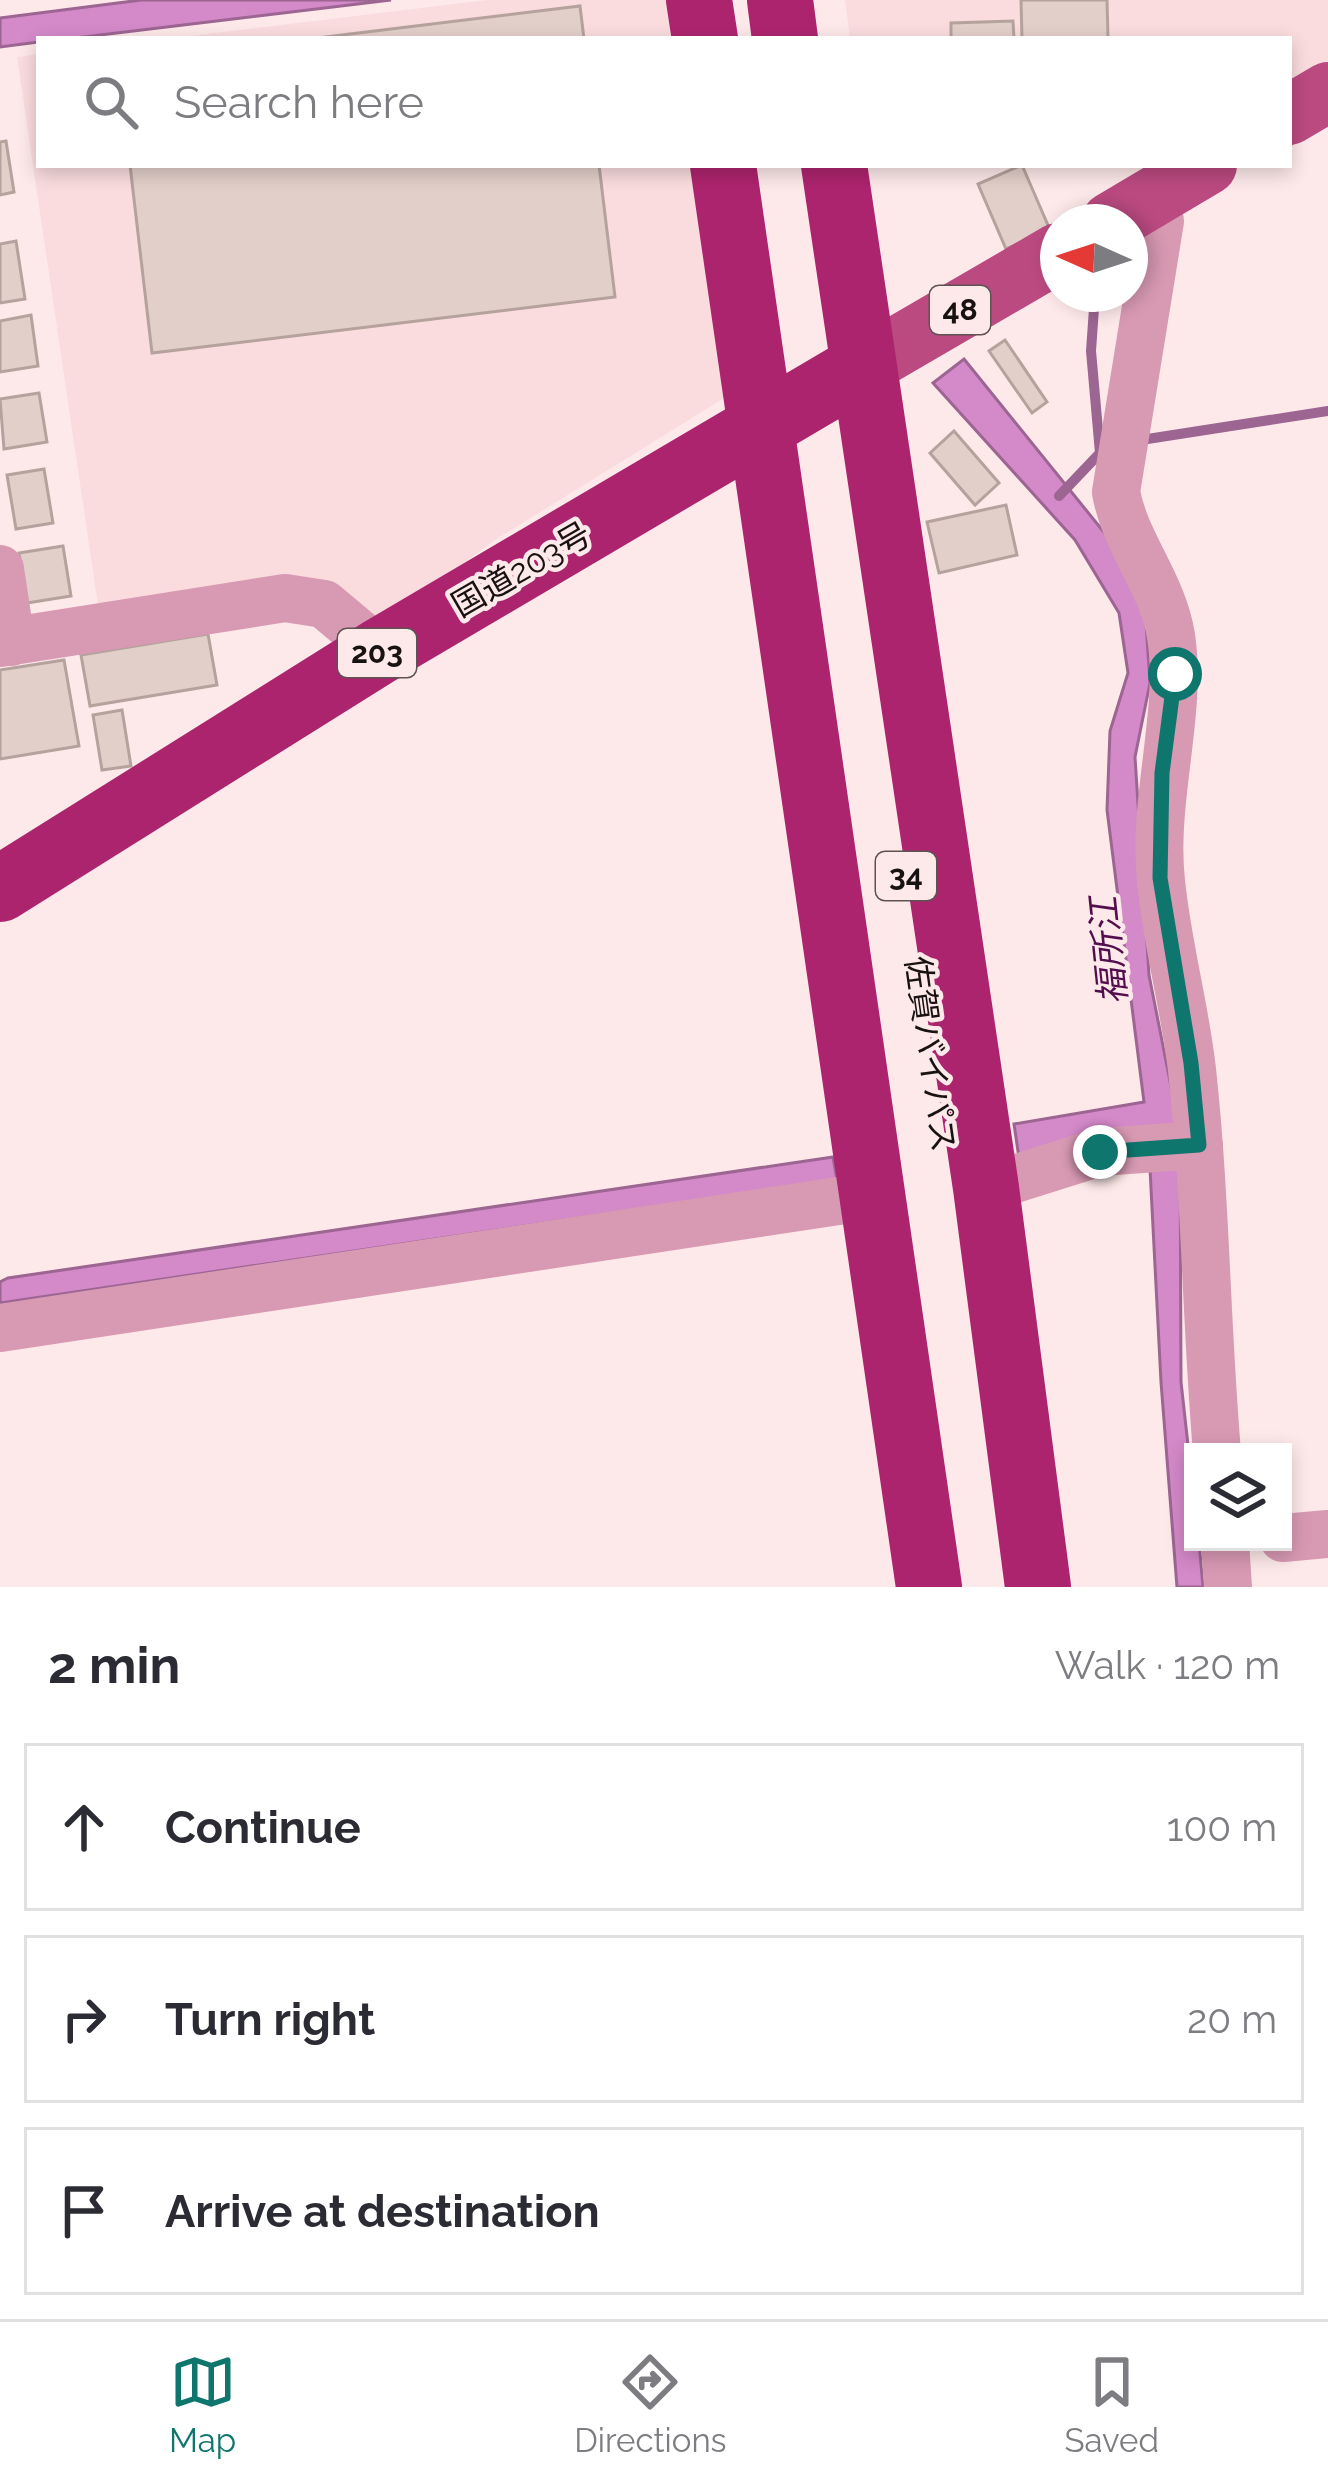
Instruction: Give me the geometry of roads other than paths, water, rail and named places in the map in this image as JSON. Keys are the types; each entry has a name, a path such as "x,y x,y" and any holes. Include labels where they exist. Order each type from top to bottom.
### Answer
{"highway":[{"path":"699,0 705,36"},
{"path":"736,0 742,36"},
{"path":"780,0 785,36"},
{"path":"811,0 817,36"},
{"path":"723,168 929,1587"},
{"name":"佐賀バイパス","path":"759,168 959,1587"},
{"name":"佐賀バイパス","path":"804,168 1008,1587"},
{"path":"834,168 986,1188 1038,1587"},
{"name":"国道203号","path":"0,889 380,651 862,367"}],"main road":[{"path":"1292,114 1328,92"},
{"path":"1142,204 1202,168"},
{"name":"48","path":"862,367 1040,263"}],"street":[{"path":"1148,216 1160,220 1148,294"},
{"path":"1145,312 1116,492 1121,518 1154,584 1171,632 1175,674 1162,773 1160,878 1191,1063 1216,1443"},
{"path":"0,569 5,642 286,598 324,604 380,651"},
{"path":"986,1188 1100,1152 1199,1145"},
{"path":"0,1328 822,1204 875,1202"},
{"path":"1292,1537 1328,1534"},
{"path":"1226,1551 1228,1587"}],"waterway":[{"path":"1059,496 1100,453 1091,351 1094,312"},
{"path":"1141,440 1328,411"}],"water label":[{"name":"福所江","path":"1108,951"}]}
